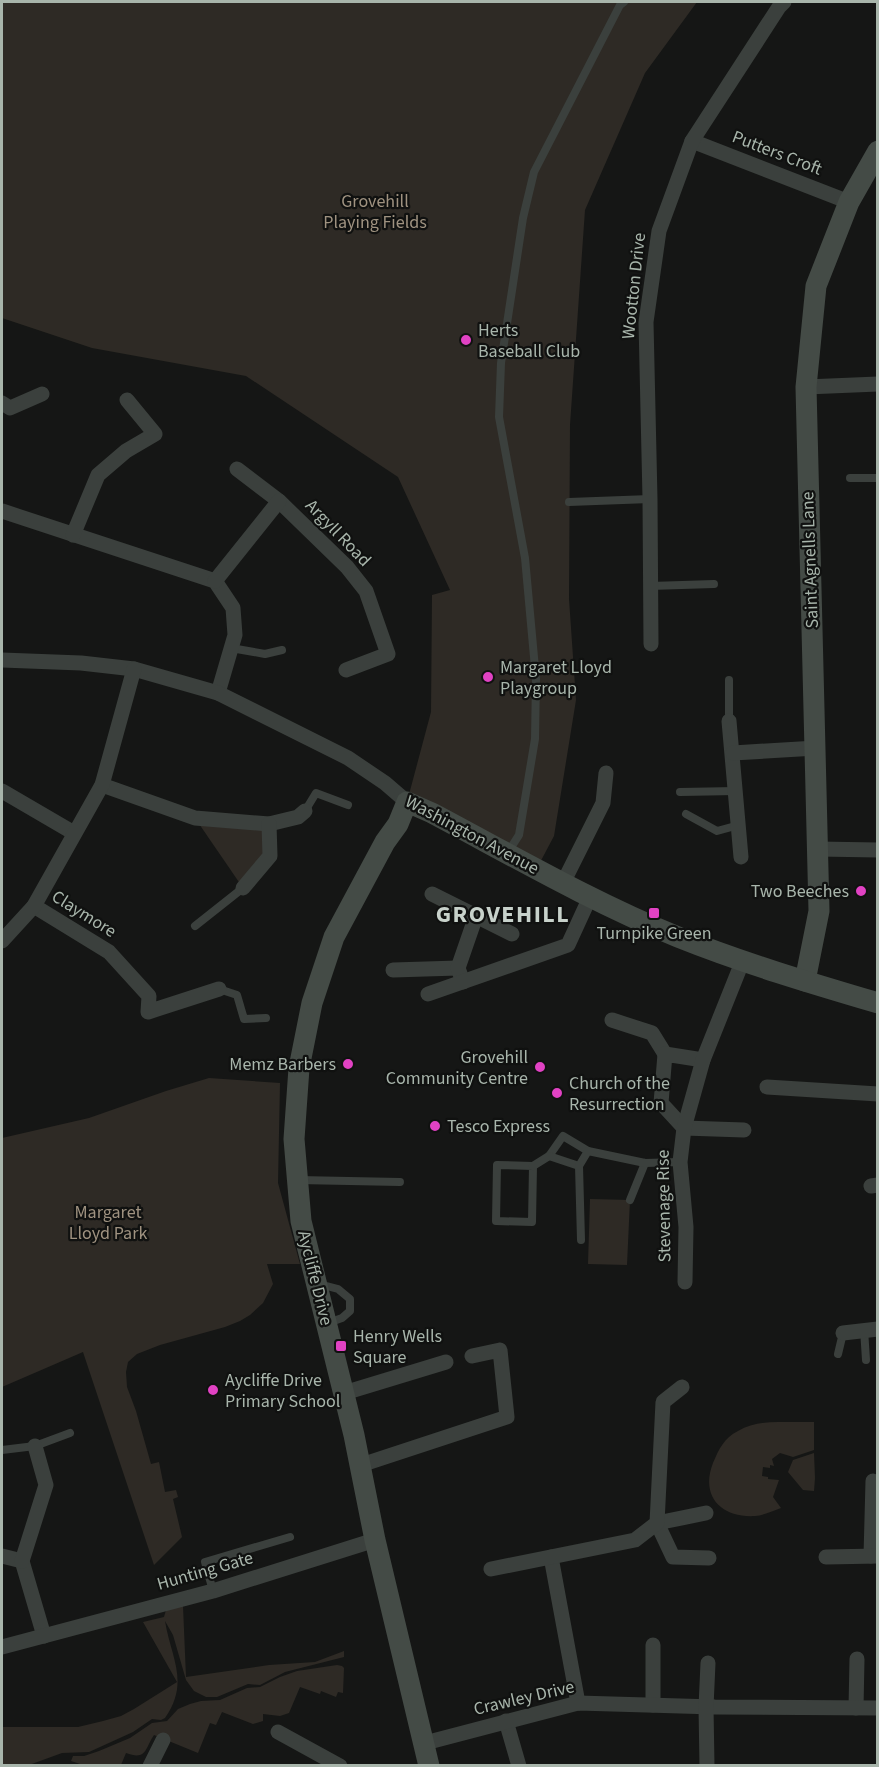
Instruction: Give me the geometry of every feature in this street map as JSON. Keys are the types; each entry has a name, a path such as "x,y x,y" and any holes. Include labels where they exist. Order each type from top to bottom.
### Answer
{"street":[{"name":"Wootton Drive","path":"651,644 646,322 658,231 692,141 778,7 784,2"},
{"name":"Putters Croft","path":"692,141 849,202"},
{"name":"Saint Agnells Lane","path":"805,981 819,911 806,387 816,286 849,202 878,151"},
{"path":"806,387 878,384"},
{"path":"2,403 10,408 42,393"},
{"path":"73,534 98,475 126,451 155,434 127,400"},
{"name":"Argyll Road","path":"237,469 279,501 347,567 366,591 388,654 346,670"},
{"name":"Argyll Road","path":"215,580 279,501"},
{"path":"2,512 215,580 232,608 235,635 218,693"},
{"name":"Washington Avenue","path":"2,660 81,663 134,669 218,693 348,758 385,783 407,802 590,897 677,936 805,981 878,1003"},
{"name":"Claymore","path":"2,941 34,906 102,786 134,669"},
{"path":"729,721 741,857"},
{"path":"733,753 816,748"},
{"path":"563,883 603,803 606,773"},
{"path":"102,786 195,818 269,824 298,817 305,811"},
{"path":"2,791 75,833"},
{"name":"Aycliffe Drive","path":"407,802 398,824 375,859 334,937 312,1003 299,1068 294,1139 301,1221 361,1465 375,1540 429,1766"},
{"path":"243,888 270,856 269,824"},
{"path":"818,849 878,850"},
{"path":"432,894 512,934"},
{"path":"428,994 460,975 568,945 590,897"},
{"name":"Claymore","path":"34,906 109,952 149,996 148,1012 219,989"},
{"path":"460,975 476,916"},
{"name":"Stevenage Rise","path":"685,1282 686,1227 680,1162 684,1128 703,1060 743,960"},
{"path":"393,970 460,975"},
{"path":"612,1020 652,1033 665,1054 703,1060"},
{"name":"Stevenage Rise","path":"665,1054 661,1103 684,1128 744,1130"},
{"path":"767,1087 878,1094"},
{"path":"843,1333 871,1329"},
{"path":"361,1465 507,1417 500,1350 472,1356"},
{"path":"344,1393 446,1362"},
{"path":"682,1387 663,1402 657,1523 673,1557 709,1558"},
{"path":"35,1446 46,1485 22,1561 44,1636"},
{"path":"826,1557 874,1556 873,1481"},
{"path":"491,1569 635,1540 657,1523 706,1513"},
{"name":"Hunting Gate","path":"2,1647 213,1591 375,1540"},
{"path":"2,1556 22,1561"},
{"path":"551,1557 578,1703"},
{"path":"653,1645 653,1705"},
{"path":"856,1659 856,1708"},
{"path":"707,1766 708,1663"},
{"name":"Crawley Drive","path":"425,1743 578,1703 706,1707 878,1708"},
{"path":"506,1721 519,1766"},
{"path":"278,1732 340,1766"},
{"path":"150,1766 163,1740"}],"lane":[{"path":"508,854 519,835 535,739 536,679 525,558 498,417 501,363 523,218 534,172 620,5 624,2"},
{"path":"850,478 878,478"},
{"path":"569,502 650,499"},
{"path":"650,586 714,584"},
{"path":"231,648 265,654 282,650"},
{"path":"729,680 729,721"},
{"path":"680,792 736,791"},
{"path":"305,811 316,793 348,805"},
{"path":"686,814 717,831 739,825"},
{"path":"195,926 243,888"},
{"path":"219,989 237,995 244,1020 266,1018"},
{"path":"533,1166 532,1222 496,1221 497,1166 533,1166 549,1156 563,1136 588,1151 645,1163 680,1162"},
{"path":"580,1240 579,1166 588,1151"},
{"path":"549,1156 579,1166"},
{"path":"630,1200 645,1163"},
{"path":"296,1180 400,1182"},
{"path":"315,1283 338,1288 350,1299 350,1311 342,1318 327,1324"},
{"path":"866,1360 871,1329"},
{"path":"838,1354 843,1333"},
{"path":"2,1450 35,1446 70,1433"},
{"path":"213,1591 205,1562 290,1537"}],"green space":[{"name":"Grovehill Playing Fields","path":"2,2 697,2 645,73 585,210 570,425 569,599 576,700 554,836 536,870 407,802 431,712 432,595 450,590 398,477 246,376 92,348 2,318"},
{"path":"195,818 269,824 270,856 243,888"},
{"name":"Margaret Lloyd Park","path":"209,1078 280,1083 278,1183 300,1264 267,1264 273,1284 263,1303 240,1321 160,1345 137,1354 128,1362 127,1387 151,1464 159,1462 165,1492 176,1490 178,1497 173,1499 182,1537 154,1565 83,1352 2,1387 2,1138 89,1118"},
{"path":"590,1199 630,1200 627,1265 588,1264"},
{"path":"768,1422 814,1422 814,1450 793,1457 780,1453 772,1459 774,1466 763,1467 762,1476 779,1480 773,1497 781,1508 765,1514 743,1516 723,1509 716,1503 709,1485 710,1475 720,1449 729,1437 743,1429"},
{"path":"814,1453 814,1491 803,1490 788,1472 793,1460"},
{"path":"183,1606 186,1677 269,1665 315,1662 344,1651 344,1657 285,1672 260,1685 248,1684 217,1697 206,1697 194,1691 186,1680 173,1635 165,1621 178,1681 172,1705 165,1718 152,1719 133,1732 89,1752 62,1753 29,1765 2,1765 2,1727 78,1727 103,1721 121,1716 177,1682 143,1622 164,1617 166,1610"},
{"path":"337,1665 344,1668 343,1693 338,1692 336,1697 300,1687 289,1713 280,1716 263,1714 263,1721 253,1724 222,1712 216,1725 210,1723 198,1753 154,1735 142,1754 126,1753 121,1765 83,1765 71,1761 73,1756 84,1756 130,1738 152,1723 167,1721 178,1709 190,1704 220,1700 247,1688 260,1687 297,1671"}],"place":[{"name":"Herts Baseball Club","path":"466,340"},
{"name":"Margaret Lloyd Playgroup","path":"488,677"},
{"name":"Two Beeches","path":"861,891"},
{"name":"Turnpike Green","path":"654,913"},
{"name":"Memz Barbers","path":"348,1064"},
{"name":"Grovehill Community Centre","path":"540,1067"},
{"name":"Church of the Resurrection","path":"557,1093"},
{"name":"Tesco Express","path":"435,1126"},
{"name":"Henry Wells Square","path":"341,1346"},
{"name":"Aycliffe Drive Primary School","path":"213,1390"}],"district":[{"name":"GROVEHILL","path":"503,914"}]}
